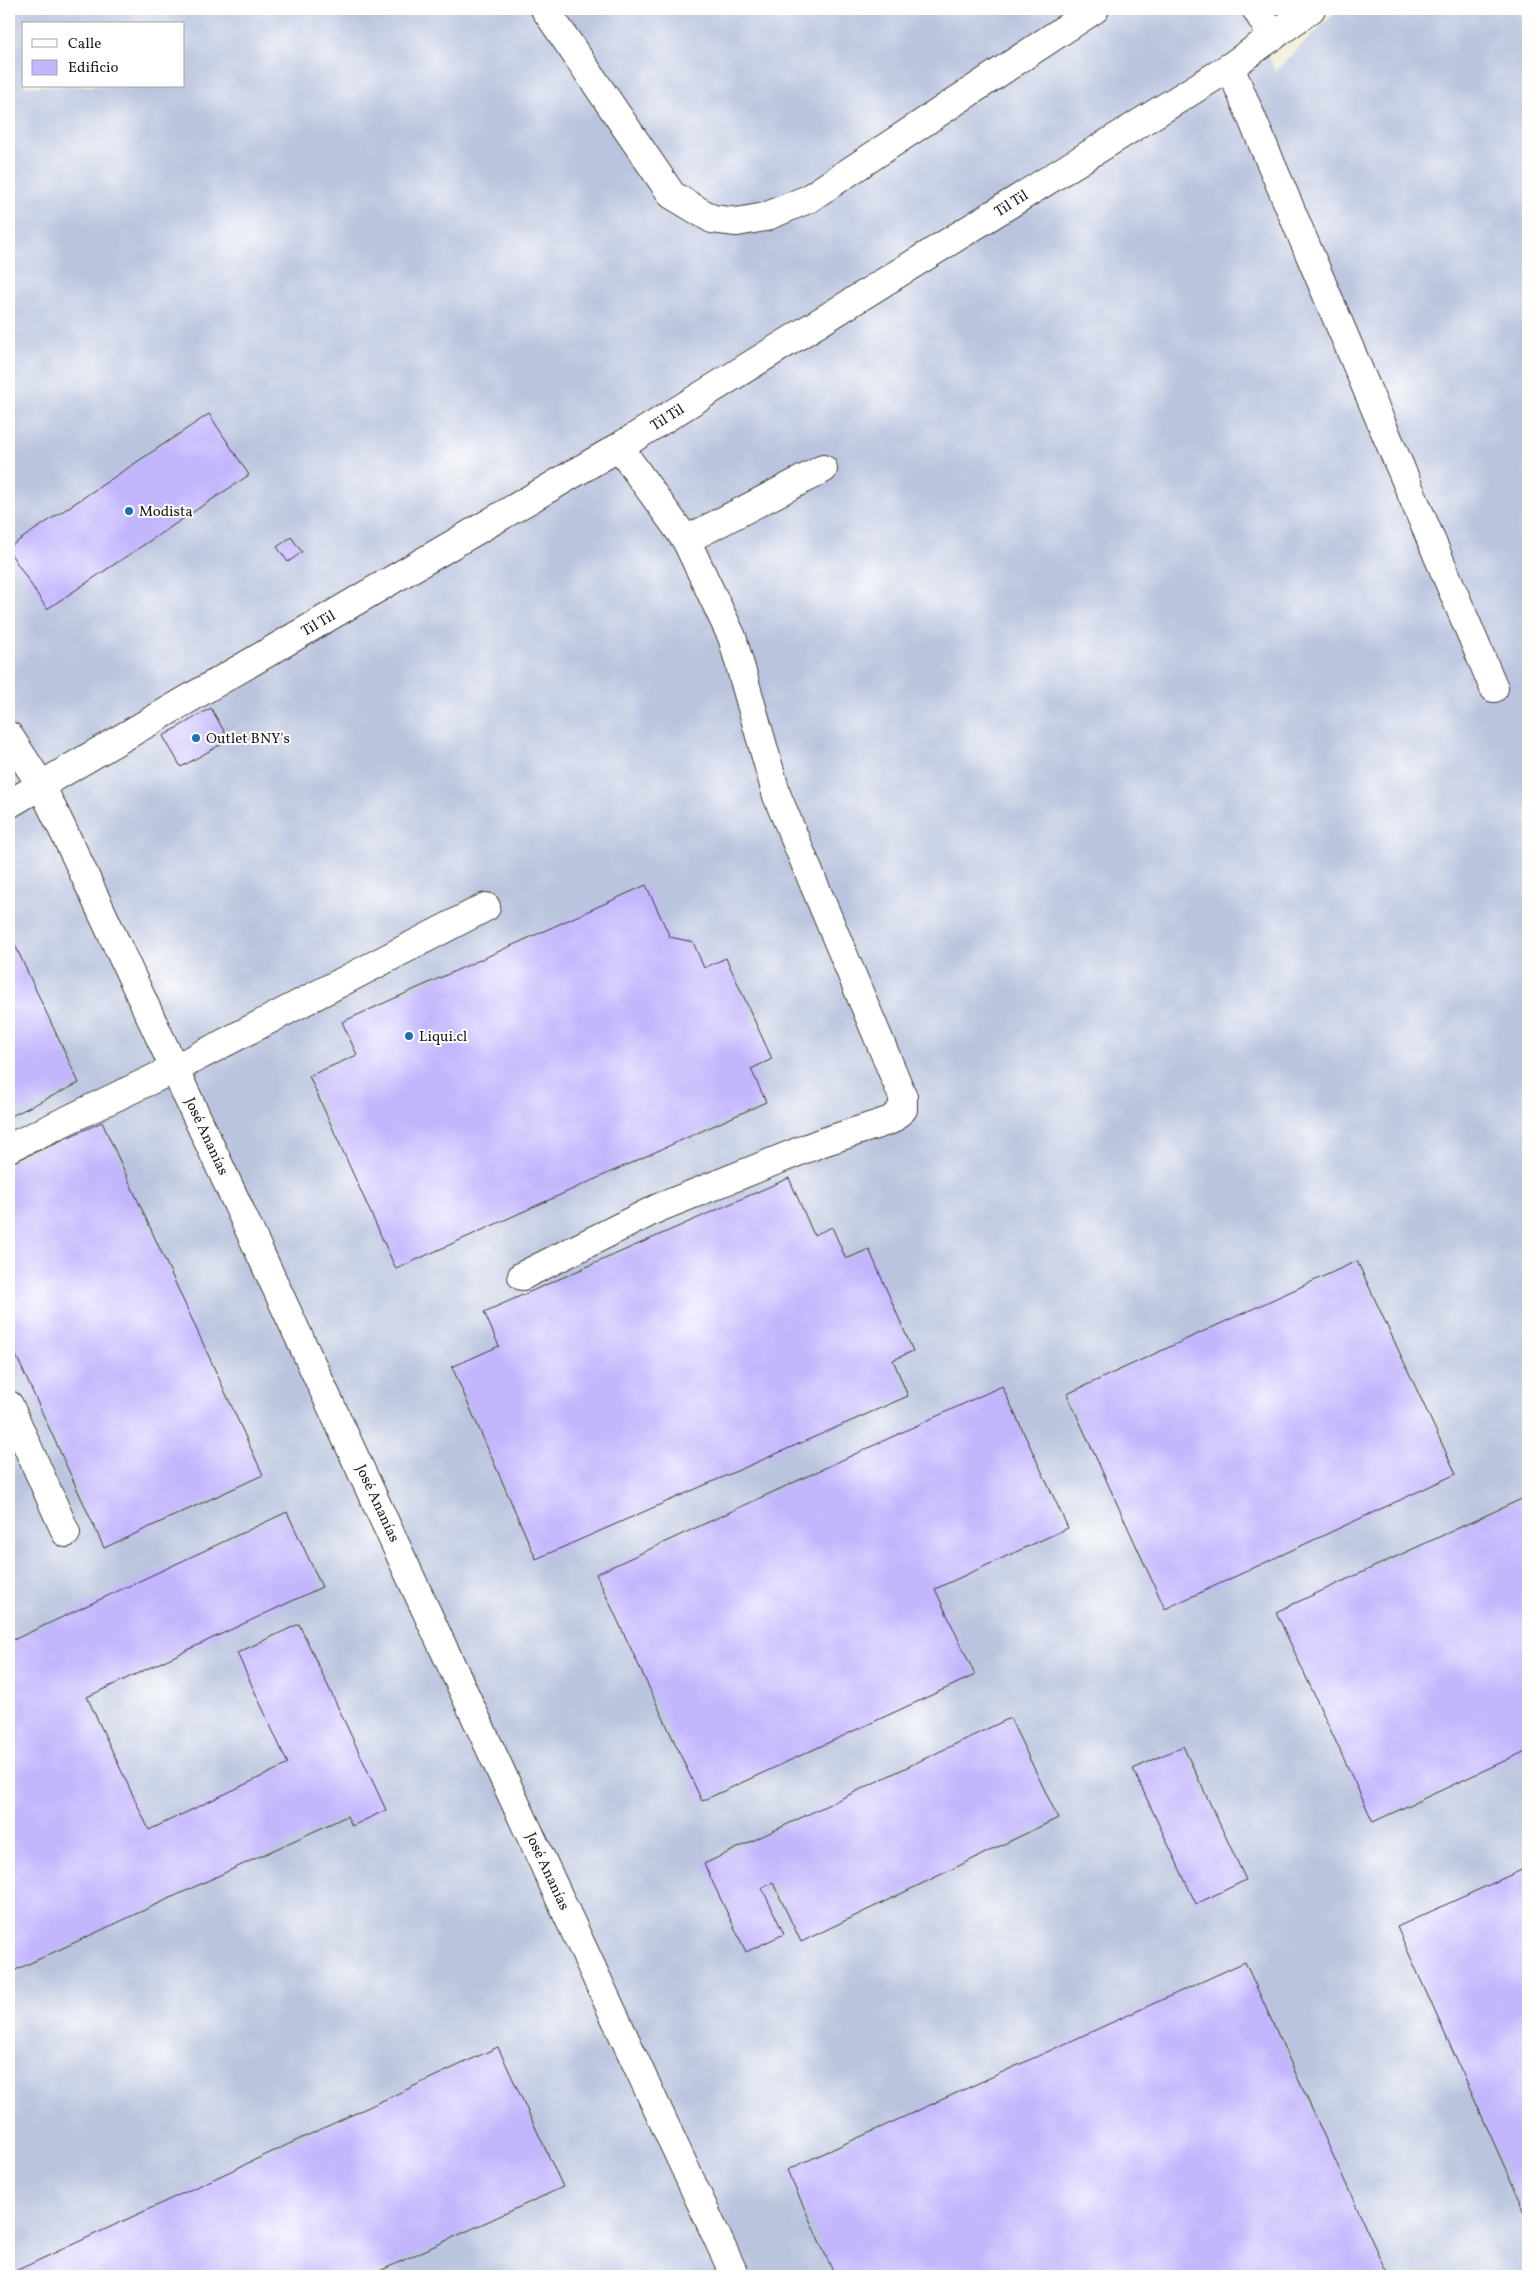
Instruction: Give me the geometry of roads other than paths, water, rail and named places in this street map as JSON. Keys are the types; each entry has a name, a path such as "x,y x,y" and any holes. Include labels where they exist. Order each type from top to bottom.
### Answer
{"street":[{"path":"545,9 672,196 712,220 737,222 765,217 808,199 1095,9"},
{"path":"1256,9 1274,37"},
{"name":"Til Til","path":"9,804 619,447 1230,67 1311,9"},
{"path":"1230,67 1494,688"},
{"path":"522,1276 658,1208 820,1143 891,1120 902,1109 903,1097 776,796 732,637 686,540 619,447"},
{"path":"686,540 823,469"},
{"name":"José Ananías","path":"9,736 41,785 176,1068 735,2276"},
{"path":"9,1148 176,1068 486,907"},
{"path":"9,1405 66,1533"}],"place":[{"name":"Modista","path":"129,511"},
{"name":"Outlet BNY's","path":"196,738"},
{"name":"Liqui.cl","path":"409,1036"}]}
